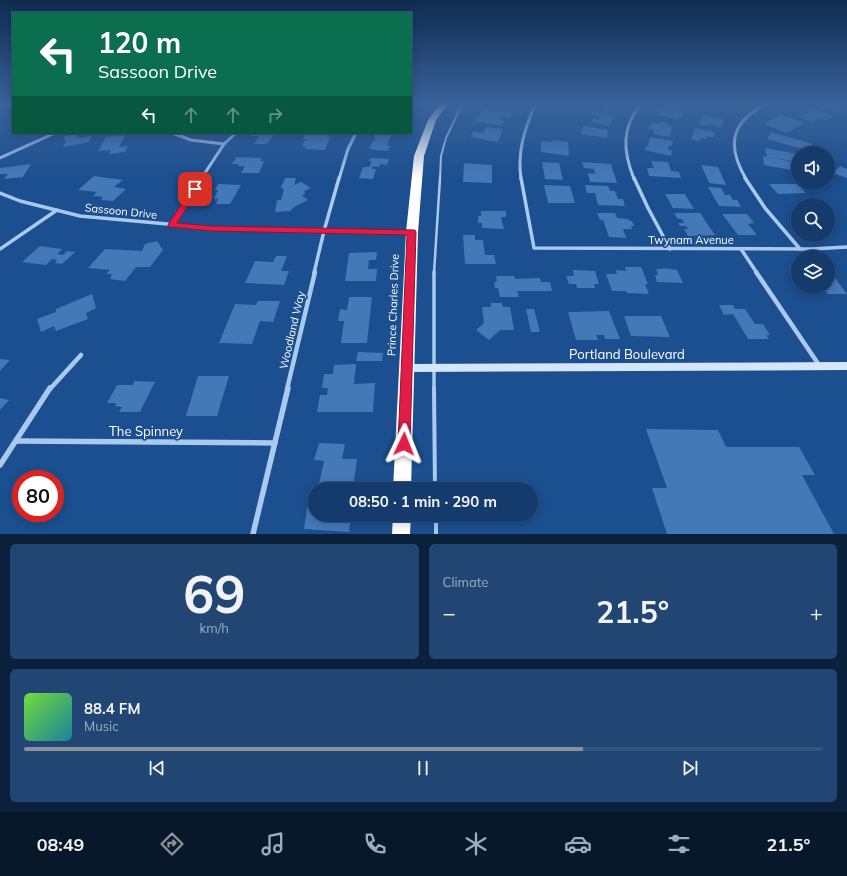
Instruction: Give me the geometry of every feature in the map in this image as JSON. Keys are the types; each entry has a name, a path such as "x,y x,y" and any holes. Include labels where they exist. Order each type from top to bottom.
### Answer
{"highway":[{"name":"Prince Charles Drive","path":"402,482 412,232 420,156 429,129"},
{"path":"401,534 402,522"}],"street":[{"name":"Twynam Avenue","path":"524,129 519,155 520,169 534,248 800,249 847,247"},
{"path":"628,129 626,139 628,158 640,191 670,249"},
{"path":"737,129 733,143 734,152 743,175 752,189 800,249"},
{"path":"0,158 53,134"},
{"path":"175,134 191,140 224,144"},
{"path":"172,225 224,144 235,134"},
{"name":"Woodland Way","path":"253,534 276,443 324,231 348,149 356,134"},
{"name":"Sassoon Drive","path":"0,193 20,201 80,216 172,225 211,228 412,232"},
{"path":"0,249 58,210"},
{"path":"742,249 819,366"},
{"path":"0,465 17,441 48,390 81,356"},
{"name":"Portland Boulevard","path":"407,368 847,366"},
{"name":"The Spinney","path":"17,441 276,443"}],"lane":[{"path":"435,482 433,288 441,156 450,129"},
{"path":"436,522 436,534"}],"building":[{"path":"485,129 503,129 498,142 470,137 473,131 483,133"},
{"path":"582,129 608,130 607,138 581,134"},
{"path":"649,129 672,129 670,137 654,134 654,130"},
{"path":"695,129 715,132 713,138 707,136 706,139 701,138 700,141 691,139"},
{"path":"777,129 794,129 787,133"},
{"path":"771,132 812,144 811,146 792,146 767,139"},
{"path":"73,134 77,134 79,138 91,136 89,142 63,147 66,142 63,137"},
{"path":"251,134 274,134 267,144 254,144 259,136 250,136"},
{"path":"305,134 328,134 327,136 330,137 325,150 305,149 306,147 302,146 304,141 307,139 303,139"},
{"path":"376,134 392,134 387,145 390,146 388,151 369,149 372,142 374,142 376,138 374,138"},
{"path":"125,135 119,147 128,146 125,152 109,154 111,150 98,151 106,137"},
{"path":"650,137 673,141 672,146 669,145 668,150 672,151 671,156 645,150 646,146 648,146"},
{"path":"552,140 568,142 569,156 541,152 541,141 552,142"},
{"path":"765,148 791,153 791,161 767,157"},
{"path":"763,156 791,162 791,170 764,165"},
{"path":"236,157 262,158 260,161 264,161 259,173 241,173 245,166 232,164"},
{"path":"370,158 389,159 387,165 380,164 379,167 373,166 372,169 376,169 373,179 359,178 363,167 369,167 372,161 369,161"},
{"path":"651,161 668,162 671,171 679,172 681,178 649,176 647,168 654,168"},
{"path":"542,162 559,163 563,180 545,179"},
{"path":"582,162 611,164 617,183 590,182 588,173 595,174 594,169 584,168"},
{"path":"464,163 492,165 492,183 463,182"},
{"path":"31,164 23,177 4,179 8,174 0,174 0,168"},
{"path":"701,165 718,167 726,185 709,183"},
{"path":"840,166 847,169 847,178 835,174 835,171"},
{"path":"94,176 123,180 114,187 126,189 113,201 101,200 103,197 93,196 97,192 78,190"},
{"path":"285,178 296,178 294,185 301,182 311,188 304,191 305,193 302,196 308,200 294,207 290,211 275,212 277,200 281,200 284,189 281,188"},
{"path":"218,184 241,185 230,204 216,204 218,199 214,199 218,190 215,190"},
{"path":"769,184 791,184 791,190 803,190 806,193 778,194"},
{"path":"544,185 570,186 575,203 548,203"},
{"path":"585,185 608,186 610,191 615,191 618,199 623,199 625,206 598,205 595,193 587,193"},
{"path":"708,187 721,188 725,195 730,195 733,200 737,200 741,207 719,206"},
{"path":"665,194 685,194 694,209 673,208"},
{"path":"481,211 506,211 506,217 501,217 504,229 482,228 482,223 478,223 478,216 481,216"},
{"path":"597,213 615,213 617,218 632,221 634,226 631,226 632,229 623,229 626,238 609,237 603,220 600,220"},
{"path":"674,213 700,213 715,235 688,236 684,229 688,229 686,226 680,226 678,223 684,223 682,219 678,219"},
{"path":"722,214 747,214 754,223 748,224 757,235 738,235"},
{"path":"463,235 475,235 475,240 483,240 485,255 494,255 496,264 465,264"},
{"path":"157,241 163,250 150,267 136,267 125,281 110,279 112,274 106,274 110,270 88,268 105,249 142,251 145,244"},
{"path":"40,246 62,249 57,254 63,255 67,251 75,252 62,264 55,263 57,260 52,259 46,265 22,262"},
{"path":"377,252 376,260 369,260 368,269 377,269 376,281 345,281 349,253"},
{"path":"276,256 287,256 281,271 289,271 284,285 245,283 255,261 273,262"},
{"path":"625,267 641,267 648,284 645,284 649,294 612,291 606,274 617,274 616,270 626,271"},
{"path":"663,268 677,270 683,283 657,282 655,275 658,275 656,269"},
{"path":"573,270 595,271 599,284 594,284 595,288 577,288 576,284 569,284 566,276 574,276"},
{"path":"496,276 514,276 515,279 540,278 541,282 550,282 552,291 517,291 519,297 500,297 498,288 495,288 494,282 497,282"},
{"path":"835,278 847,294 835,294"},
{"path":"92,294 96,308 86,313 88,319 56,331 54,326 41,332 37,319 56,312 56,309"},
{"path":"349,297 372,297 367,343 341,343 344,321 338,321 340,309 347,310"},
{"path":"258,301 280,301 273,322 260,321 252,344 219,343 235,304 256,305"},
{"path":"491,303 502,303 503,307 510,307 514,330 500,330 489,340 476,330 484,323 482,307 491,307"},
{"path":"719,305 733,305 735,309 745,309 755,324 763,324 770,335 766,335 769,339 748,339 733,314 724,315"},
{"path":"526,309 534,309 540,332 531,332"},
{"path":"609,311 620,339 605,339 604,335 596,335 598,340 576,340 568,312"},
{"path":"624,316 661,316 670,337 631,336"},
{"path":"358,352 383,353 382,361 356,361"},
{"path":"0,359 10,360 0,371"},
{"path":"356,364 354,384 375,383 373,412 317,412 320,395 327,395 328,388 322,388 324,374 333,374 334,365"},
{"path":"198,376 229,376 217,416 186,416"},
{"path":"134,381 155,382 140,412 119,412 122,407 115,406 116,403 107,403 117,385 133,385"},
{"path":"0,398 9,400 0,410"},
{"path":"646,429 718,430 726,447 799,447 815,475 802,475 834,534 667,534 652,488 667,488"},
{"path":"319,443 345,444 342,459 357,459 354,482 320,482 324,461 314,460"},
{"path":"307,508 308,522 350,522 349,532 304,529"}],"route":[{"path":"195,189 172,225 211,228 412,232 404,444"}]}
